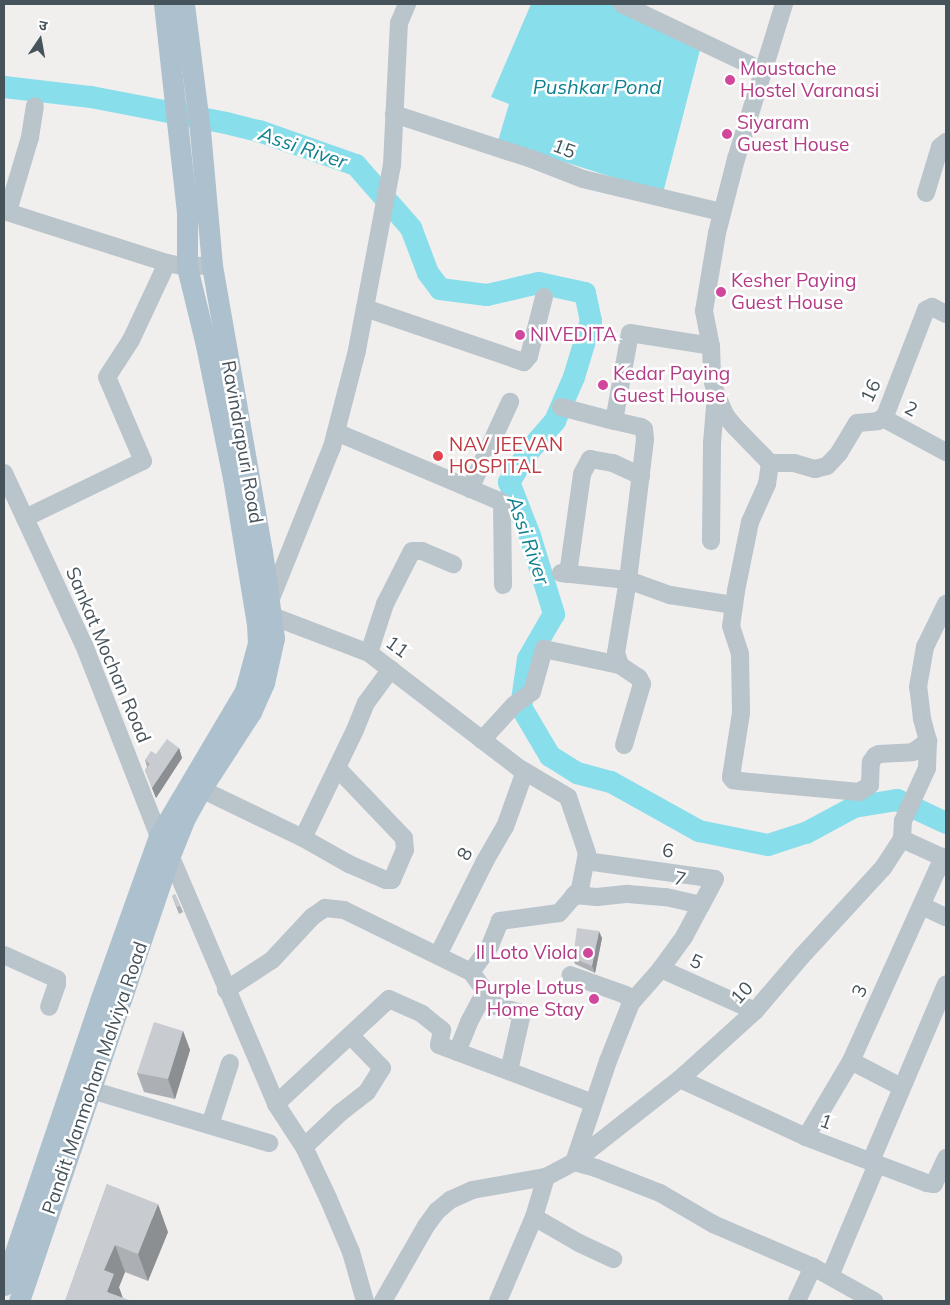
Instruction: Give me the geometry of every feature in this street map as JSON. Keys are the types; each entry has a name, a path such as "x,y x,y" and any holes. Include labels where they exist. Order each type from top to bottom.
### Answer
{"main road":[{"name":"Ravindrapuri Road","path":"4,1285 100,1001 159,836 245,691 258,642 257,624 232,478 206,345 177,265 187,212 164,4"},
{"name":"Ravindrapuri Road","path":"170,855 185,818 201,789 251,712 264,683 274,638 271,609 212,265 200,130 184,4"},
{"name":"Pandit Manmohan Malviya Road","path":"19,1301 170,855"}],"street":[{"path":"271,609 336,432 357,350 392,166 399,23 407,4"},
{"path":"622,4 763,71"},
{"path":"784,4 722,212 704,311 711,346 712,380 716,394 726,416 770,463 767,484 750,522 731,626 740,654 741,713 738,742 731,768 731,777 733,780 859,792 870,784 871,762 875,756 879,754 914,752 928,741"},
{"path":"35,106 28,146 6,211 177,265 212,265"},
{"name":"15","path":"394,114 532,159 583,179 722,212"},
{"path":"926,193 940,147 946,142"},
{"path":"25,518 143,461 107,377 177,265"},
{"path":"365,308 524,362 529,356 544,297"},
{"name":"16","path":"770,463 794,464 822,469 838,453 858,423 876,421 883,418 926,310 932,307 946,314"},
{"path":"614,421 630,333 711,346"},
{"path":"711,541 712,443 716,394"},
{"path":"470,489 510,402"},
{"path":"561,407 644,429 645,439 641,476 628,580 616,653 620,665"},
{"name":"2","path":"883,418 946,452"},
{"path":"336,432 502,502 503,585"},
{"path":"641,476 613,463 590,459 582,474 565,573 628,580 670,595 734,605"},
{"name":"Sankat Mochan Road","path":"4,473 84,645 159,836 170,855 276,1104 304,1147 351,1252 365,1301"},
{"path":"369,652 385,604 412,551 422,551 453,564"},
{"path":"945,858 902,839 903,821 927,768 928,741 922,718 918,687 921,666 926,647 946,604"},
{"name":"11","path":"271,609 369,652 525,772 568,797 587,853 586,861"},
{"path":"482,740 514,704 532,692 544,650 620,665 639,678 642,684 624,745"},
{"path":"303,838 338,768 366,703 391,669"},
{"path":"201,789 303,838 349,864 386,880 392,880 405,850 404,838 338,768"},
{"name":"8","path":"438,955 485,861 505,827 525,772"},
{"name":"10","path":"546,1178 574,1162 680,1079 755,1011 802,956 883,868 902,839"},
{"name":"3","path":"806,1137 851,1061 945,858"},
{"path":"471,972 490,946 500,921 559,913 580,889 586,861"},
{"name":"6","path":"586,861 715,879 701,905"},
{"name":"7","path":"574,895 597,897 628,894 656,896 701,905 684,937 661,969"},
{"path":"922,906 946,917"},
{"path":"226,990 272,960 312,916 324,908 344,910 471,972 496,1006 522,1013 509,1071"},
{"path":"4,955 57,978 57,984 49,1007"},
{"name":"5","path":"631,1003 661,969 755,1011"},
{"path":"570,975 626,995 631,1003 593,1103 574,1162 605,1171 660,1193 713,1224 813,1267 874,1301"},
{"path":"830,1276 901,1086 942,1006 946,984"},
{"path":"457,1052 469,1022 485,992"},
{"path":"276,1104 389,999 422,1014 442,1030 439,1045 593,1103"},
{"path":"304,1147 340,1113 367,1092 382,1068 351,1036"},
{"path":"851,1061 901,1086"},
{"path":"210,1125 230,1063"},
{"name":"1","path":"680,1079 806,1137 940,1187 946,1158"},
{"path":"91,1090 269,1143"},
{"path":"383,1301 426,1226 437,1211 450,1200 472,1190 546,1178 534,1217 498,1301"},
{"path":"534,1217 578,1243 614,1259"},
{"path":"797,1301 813,1267"}],"water":[{"name":"Pushkar Pond","path":"531,4 614,4 701,46 663,193 498,141 509,104 491,97"}],"building":[{"path":"167,739 179,748 152,788 145,770 150,764 145,760 151,751 156,754"},
{"path":"175,894 180,906 177,907 172,896"},
{"name":"Il Loto Viola","path":"577,928 599,931 592,966 573,958"},
{"path":"154,1022 183,1031 168,1079 137,1073"},
{"path":"107,1184 158,1204 138,1254 115,1245 104,1270 114,1274 107,1292 132,1301 65,1301"}],"waterway":[{"name":"Assi River","path":"4,87 91,97 226,123 259,131 356,165 411,228 428,273 440,289 487,295 539,283 585,293 591,321 574,377 555,421 528,452 509,482 530,536 554,614 528,659 521,707 550,756 577,773 611,782 699,831 768,845 806,833 854,807 897,800 946,823"}],"place":[{"name":"Moustache Hostel Varanasi","path":"730,80"},
{"name":"Siyaram Guest House","path":"727,134"},
{"name":"Kesher Paying Guest House","path":"721,292"},
{"name":"NIVEDITA","path":"520,335"},
{"name":"Kedar Paying Guest House","path":"603,385"},
{"name":"NAV JEEVAN HOSPITAL","path":"438,456"},
{"name":"Il Loto Viola","path":"588,953"},
{"name":"Purple Lotus Home Stay","path":"594,999"}]}
